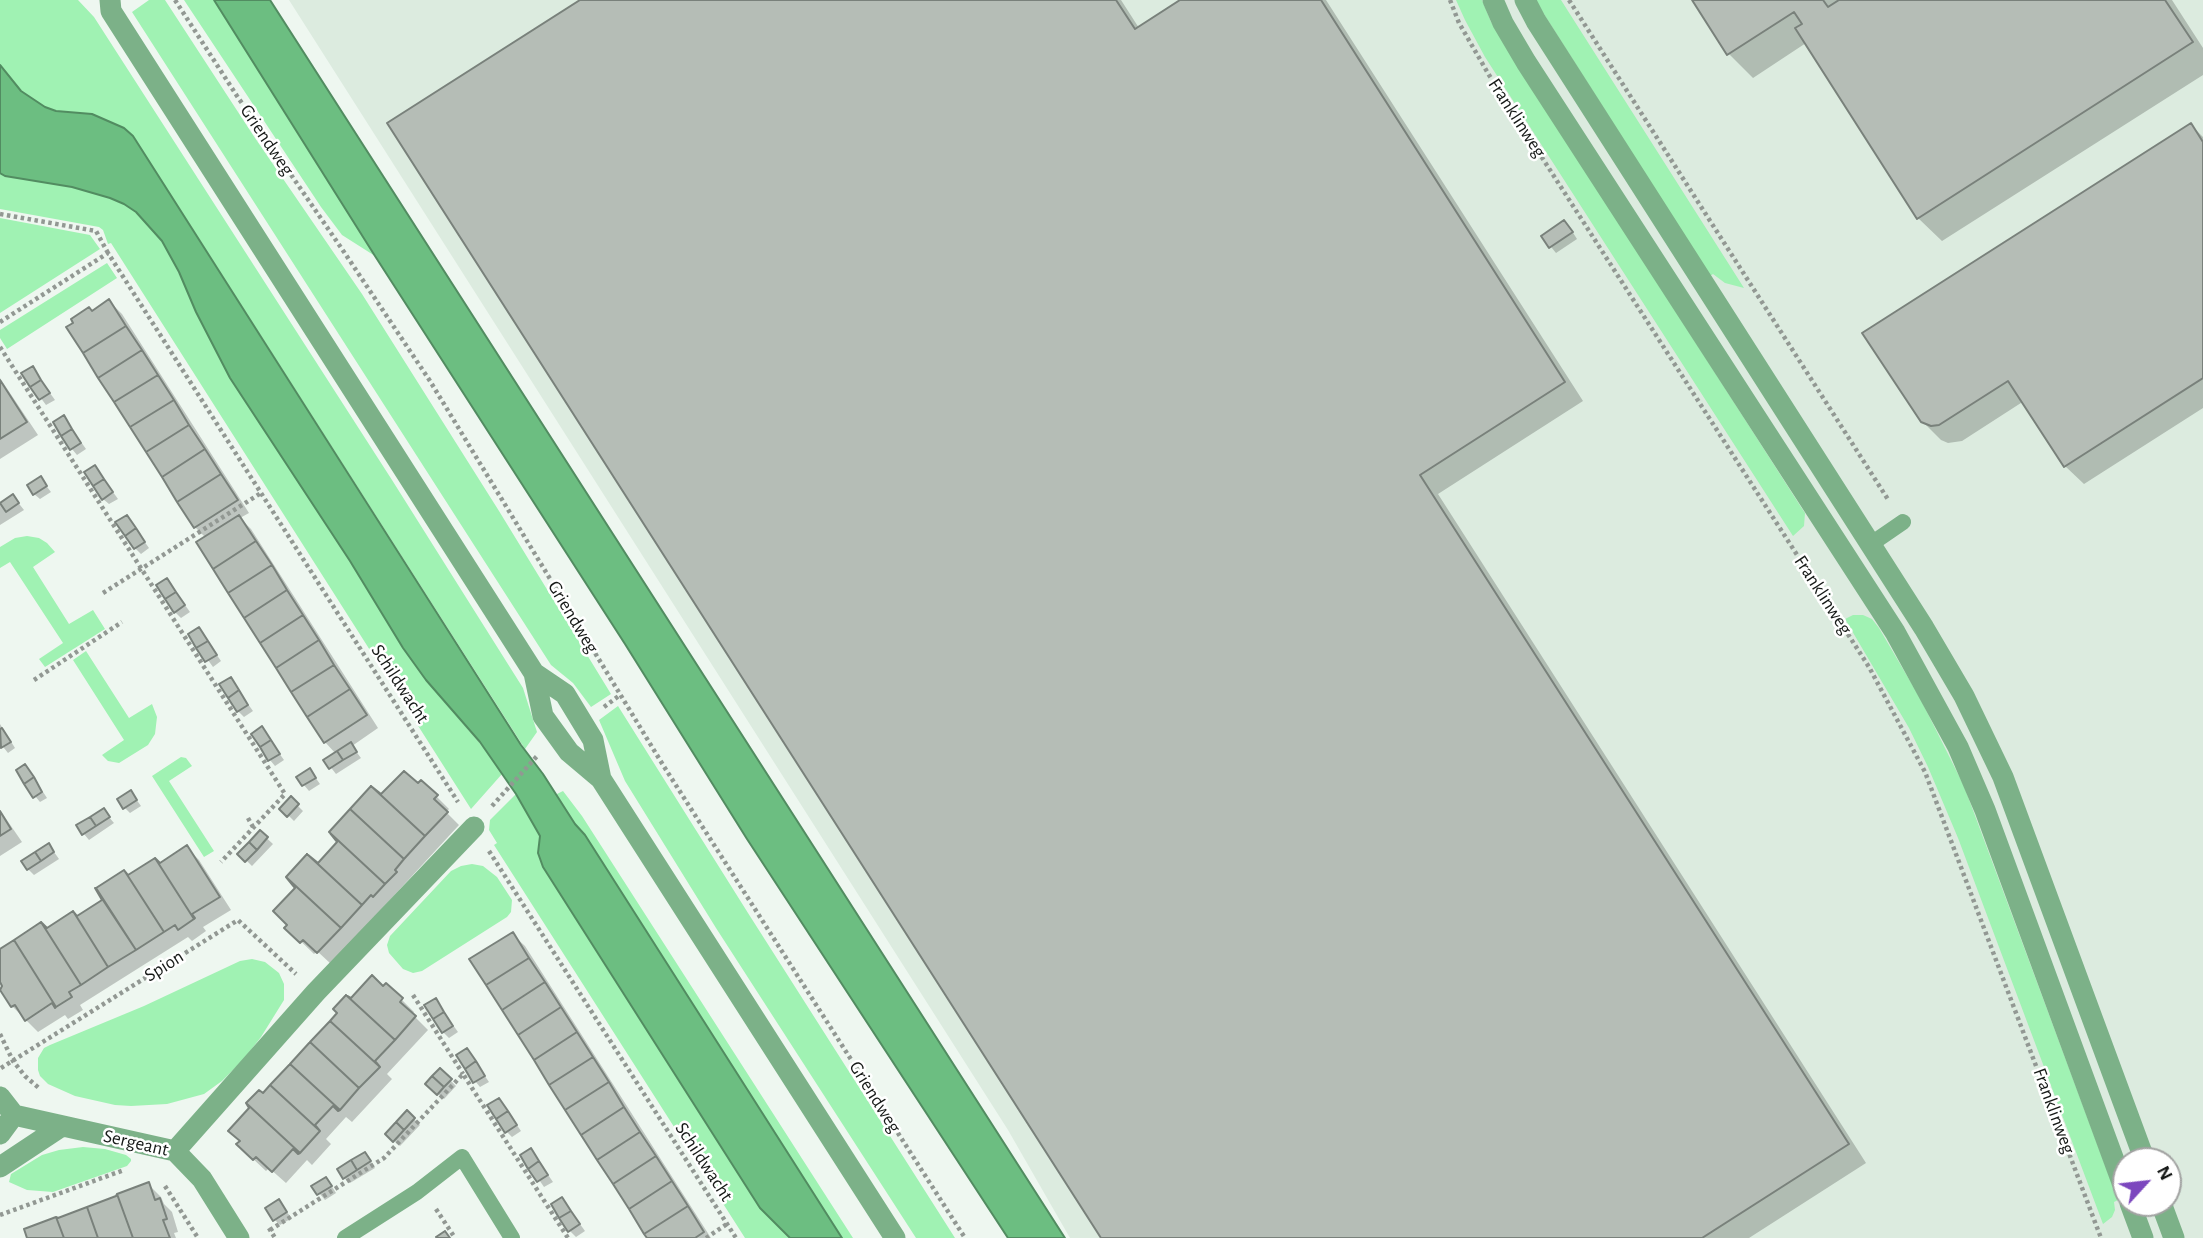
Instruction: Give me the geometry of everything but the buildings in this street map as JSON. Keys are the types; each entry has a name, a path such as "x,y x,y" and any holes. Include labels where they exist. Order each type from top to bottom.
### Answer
{"street":[{"path":"91,0 110,6 534,673 543,716 569,752 601,779 895,1238"},
{"name":"Franklinweg","path":"1493,0 1503,23 1526,61 1895,632 1958,747 1985,810 2112,1155"},
{"path":"1525,0 1543,33 1924,628 1964,696 2003,777 2140,1147"},
{"path":"1713,350 1737,335"},
{"name":"Franklinweg","path":"1847,559 1871,544"},
{"path":"534,673 565,694 593,740 601,779"},
{"path":"175,1151 316,992 474,827"},
{"path":"0,1097 14,1115 0,1134"},
{"name":"Sergeant","path":"14,1115 175,1151 202,1179 239,1238"},
{"path":"0,1167 62,1126"},
{"path":"2135,1217 2142,1235 2168,1221"}],"lane":[{"path":"1871,544 1903,522"},
{"path":"345,1238 423,1187 462,1157 512,1238"}],"path":[{"name":"Griendweg","path":"175,0 429,381 663,765 965,1238"},
{"name":"Franklinweg","path":"1450,0 1489,75 1869,667 1925,772 2101,1238"},
{"path":"1569,0 1903,522"},
{"name":"Schildwacht","path":"0,214 96,231 736,1238"},
{"path":"0,322 108,253"},
{"path":"0,347 285,794 221,862"},
{"path":"103,593 261,493"},
{"path":"34,680 122,622"},
{"path":"498,798 542,751"},
{"path":"248,818 254,827"},
{"name":"Spion","path":"0,1068 237,920 316,992"},
{"path":"413,995 463,1074"},
{"path":"0,1034 13,1061"},
{"path":"0,1215 125,1170"},
{"path":"163,1182 198,1238"},
{"path":"423,1187 455,1238"},
{"path":"706,1238 727,1224"}],"shaded area":[{"path":"0,0 78,0 94,17 523,688 537,732 525,749 160,178 21,91 0,65"},
{"path":"149,0 165,0 362,294 499,511 611,694 591,707 573,683 551,665 132,12"},
{"path":"184,0 214,0 375,256 342,235 321,207"},
{"path":"214,0 270,0 1065,1238 1008,1238 747,839"},
{"path":"289,0 2203,0 2203,1238 1070,1238 1008,1130"},
{"path":"1456,0 1482,0 1491,22 1514,59 1805,513 1804,526 1793,536 1485,57"},
{"path":"1535,0 1561,0 1744,288 1725,283 1713,274 1710,276"},
{"path":"0,65 21,91 45,107 56,111 92,114 124,128 133,136 521,745 585,835 842,1238 790,1238 760,1208 543,867 538,853 540,836 516,794 480,742 426,680 403,648 350,561 230,378 162,241 136,212 110,198 72,187 0,173"},
{"path":"0,173 72,187 110,198 136,212 163,241 230,378 350,561 403,648 426,680 495,761 502,774 471,809 111,243 108,244 103,230 99,227 0,209"},
{"path":"0,218 90,235 100,249 0,313"},
{"path":"107,263 117,278 7,349 0,338 0,330"},
{"path":"15,538 39,538 55,552 33,567 69,624 93,610 105,629 45,667 39,659 63,643 10,562 0,568 0,547"},
{"path":"1853,615 1863,615 1872,619 1879,628 1920,698 1964,786 2112,1184 2112,1217 2103,1224 1958,838 1928,767 1909,728 1845,619"},
{"path":"86,651 129,718 152,704 157,717 155,734 148,745 119,763 108,761 102,755 124,740 73,660"},
{"path":"618,706 955,1238 916,1238 716,928 625,781 599,720"},
{"path":"181,757 186,758 192,766 169,781 214,851 204,857 152,776"},
{"path":"563,791 582,816 853,1238 842,1238 585,835 555,795"},
{"path":"516,794 540,836 538,853 543,867 760,1208 790,1238 745,1238 494,845 497,843 489,830 490,820"},
{"path":"472,864 483,866 497,877 512,900 511,912 422,971 413,973 403,969 389,953 387,945 390,936 451,871"},
{"path":"252,959 265,962 279,973 284,984 284,1000 244,1059 204,1094 167,1104 115,1105 75,1096 48,1084 40,1076 38,1058 44,1048 144,1006 240,961"},
{"path":"83,1147 126,1155 131,1161 127,1166 53,1192 27,1190 9,1182 11,1174 42,1155"}]}
